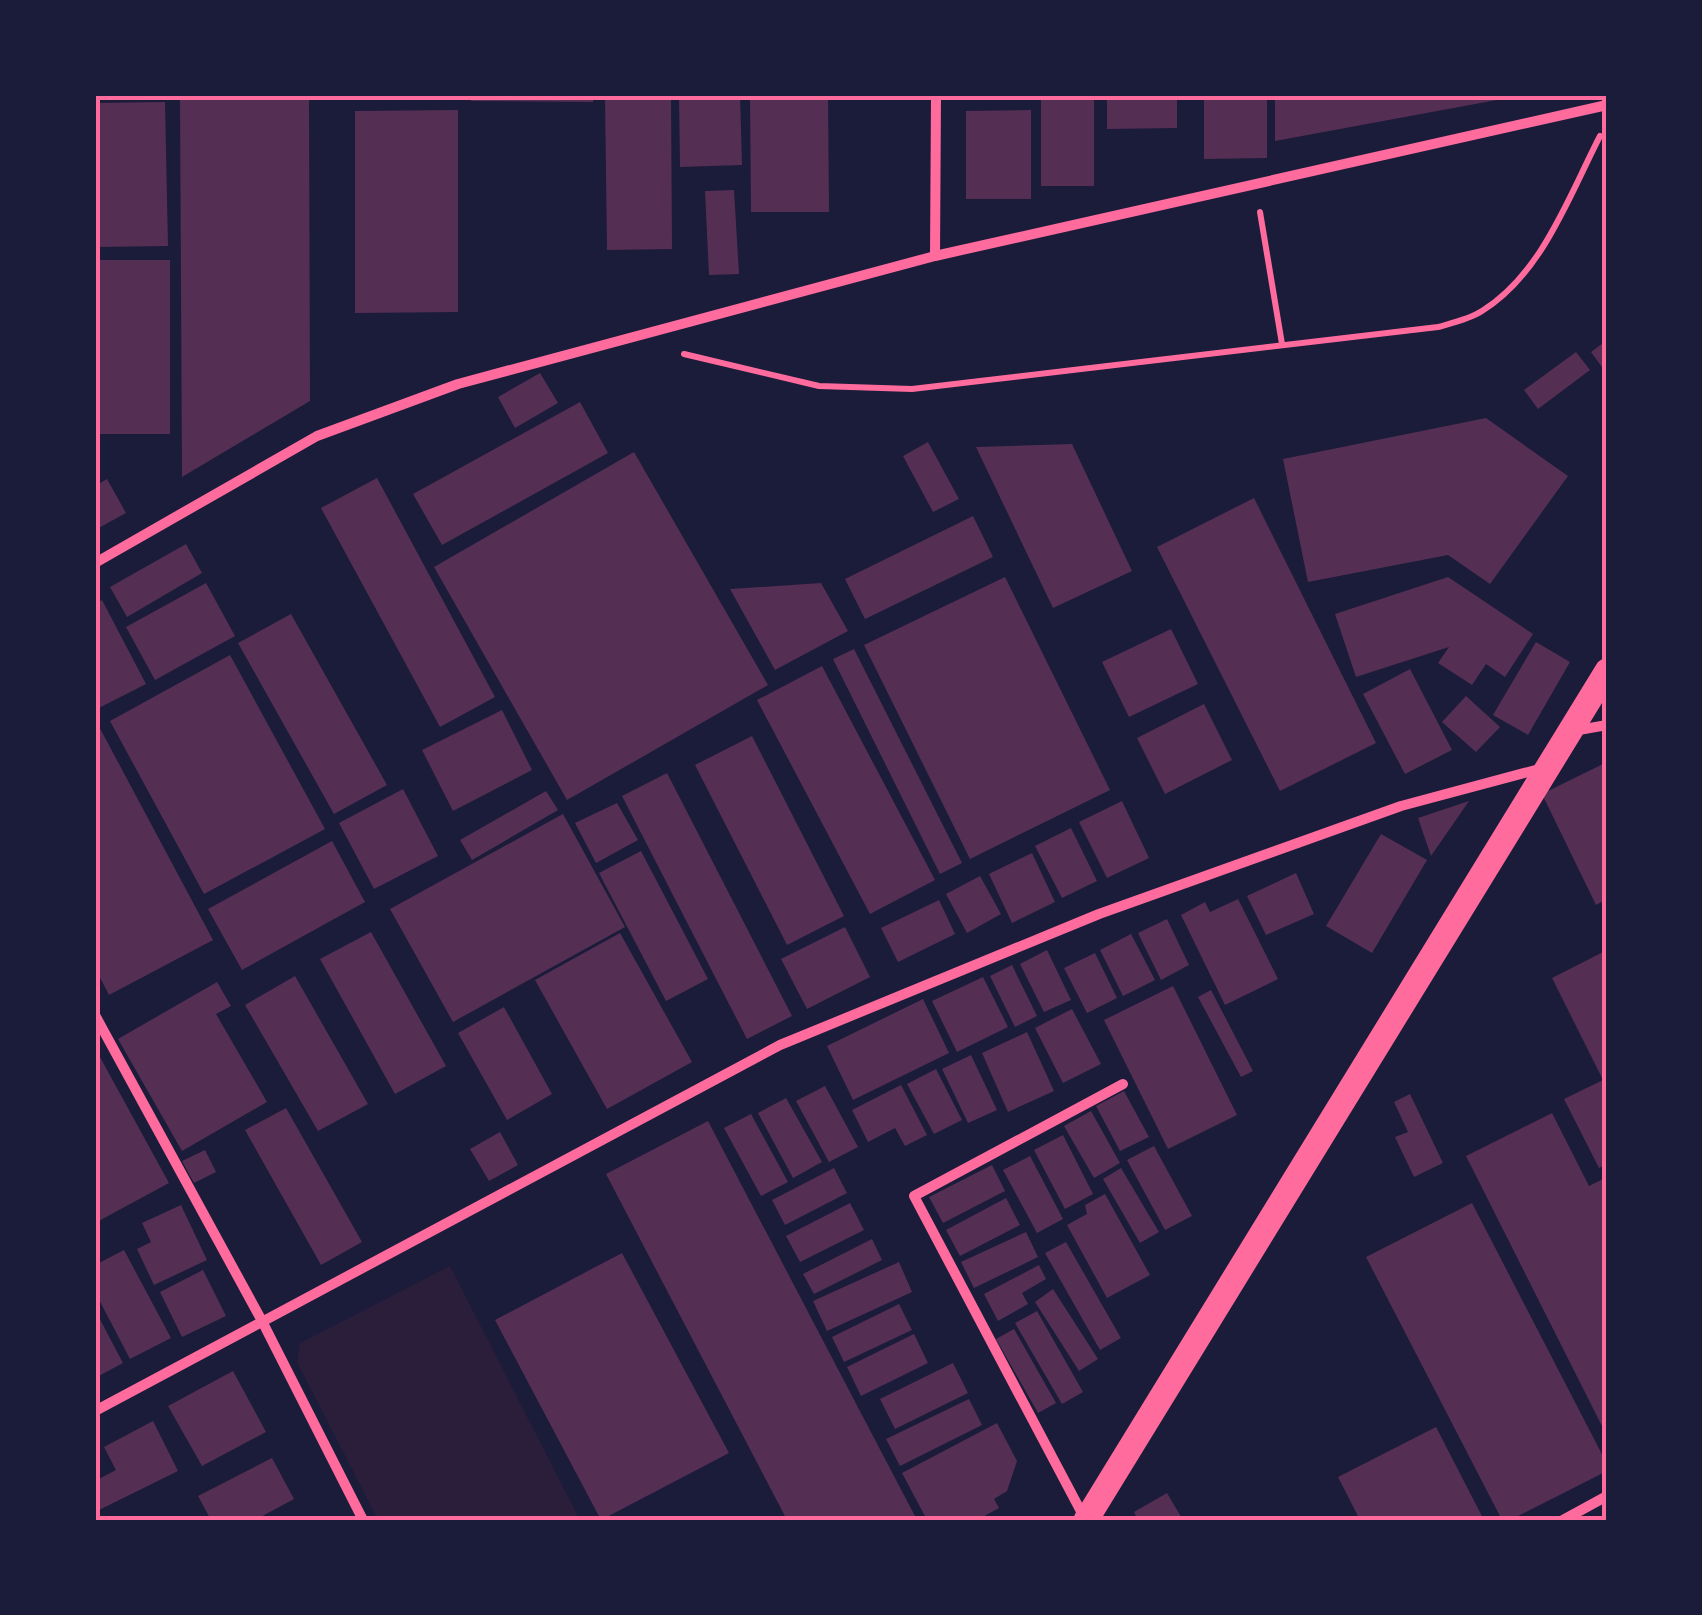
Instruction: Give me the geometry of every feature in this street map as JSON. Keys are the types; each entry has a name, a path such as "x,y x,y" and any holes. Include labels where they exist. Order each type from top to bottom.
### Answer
{"main road":[{"path":"1086,1520 1607,671"}],"street":[{"path":"935,256 936,95"},
{"path":"95,563 317,436 458,384 935,256 1607,105"},
{"path":"1568,732 1607,725"},
{"path":"95,1411 780,1044 1099,914 1402,806 1544,768"},
{"path":"95,1015 262,1322 364,1520"},
{"path":"1086,1520 914,1196 1123,1084"},
{"path":"1563,1520 1607,1496"}],"path":[{"path":"647,332 666,350 819,386 912,390 1438,328 1481,313 1515,284 1543,245 1606,124"},
{"path":"1255,184 1282,344"}],"shaded area":[{"path":"450,1266 580,1520 378,1520 297,1362 300,1343"}],"building":[{"path":"180,95 309,95 310,401 182,477"},
{"path":"471,95 593,95 593,102 471,101"},
{"path":"605,95 671,95 672,249 607,250"},
{"path":"679,95 740,95 742,165 680,167"},
{"path":"750,95 828,95 829,212 751,212"},
{"path":"1041,95 1094,95 1094,186 1041,186"},
{"path":"1107,95 1177,95 1177,128 1107,129"},
{"path":"1204,95 1267,95 1267,158 1204,159"},
{"path":"1275,95 1513,95 1513,97 1275,141"},
{"path":"165,102 168,246 95,247 95,103"},
{"path":"458,110 458,312 355,313 355,111"},
{"path":"1031,110 1031,199 966,199 966,111"},
{"path":"734,190 739,274 709,275 705,191"},
{"path":"95,260 170,260 170,434 95,434"},
{"path":"1607,340 1607,374 1591,352"},
{"path":"1576,352 1590,370 1538,409 1524,390"},
{"path":"540,373 558,403 515,428 498,397"},
{"path":"580,402 608,453 442,545 413,494"},
{"path":"1486,418 1568,476 1490,584 1448,555 1308,582 1283,459"},
{"path":"928,442 959,499 933,512 903,456"},
{"path":"1072,444 1132,571 1053,608 976,447"},
{"path":"634,452 768,685 567,800 434,567"},
{"path":"377,478 495,697 440,727 321,508"},
{"path":"107,479 126,513 95,530 95,486"},
{"path":"1254,498 1376,743 1280,791 1157,547"},
{"path":"973,516 993,557 865,619 845,579"},
{"path":"186,544 202,573 127,617 110,587"},
{"path":"1005,577 1110,790 970,859 864,645"},
{"path":"1448,577 1533,634 1505,677 1486,664 1472,685 1438,663 1449,647 1356,677 1335,614"},
{"path":"206,583 235,636 155,680 126,627"},
{"path":"821,583 848,631 775,670 730,589"},
{"path":"102,600 146,684 95,710 95,604"},
{"path":"291,614 387,785 334,814 238,643"},
{"path":"1171,629 1198,684 1129,717 1102,662"},
{"path":"1536,642 1570,662 1528,735 1493,715"},
{"path":"854,649 962,863 940,874 833,659"},
{"path":"230,655 325,829 204,894 110,721"},
{"path":"822,666 935,880 870,914 757,700"},
{"path":"1410,669 1452,750 1405,774 1363,694"},
{"path":"1466,696 1500,727 1476,752 1442,722"},
{"path":"1204,704 1232,760 1165,794 1137,738"},
{"path":"502,710 532,770 453,811 422,750"},
{"path":"95,719 213,940 109,995 95,968"},
{"path":"752,736 844,916 787,945 695,765"},
{"path":"1607,762 1607,899 1596,905 1542,794"},
{"path":"667,773 792,1016 747,1039 622,796"},
{"path":"403,789 438,856 374,889 339,823"},
{"path":"546,791 558,810 472,860 460,840"},
{"path":"1122,801 1149,858 1107,878 1079,822"},
{"path":"1469,801 1431,856 1418,818"},
{"path":"617,803 638,840 596,863 575,823"},
{"path":"563,814 625,927 453,1022 390,909"},
{"path":"1071,828 1097,881 1062,898 1035,846"},
{"path":"1381,834 1427,860 1372,953 1326,926"},
{"path":"332,841 365,902 242,970 208,909"},
{"path":"641,851 708,979 666,1001 599,873"},
{"path":"1032,853 1055,902 1012,923 989,874"},
{"path":"1296,873 1314,914 1266,935 1247,896"},
{"path":"980,876 1001,914 967,933 946,894"},
{"path":"1238,899 1278,979 1225,1005 1181,915 1205,902 1210,912"},
{"path":"939,900 955,934 898,962 881,928"},
{"path":"1167,919 1189,965 1161,980 1138,933"},
{"path":"845,927 870,977 807,1009 781,959"},
{"path":"371,932 446,1066 395,1094 320,959"},
{"path":"620,933 692,1062 607,1109 535,980"},
{"path":"1131,934 1155,980 1123,996 1100,950"},
{"path":"1047,950 1071,1000 1044,1012 1020,964"},
{"path":"1607,950 1607,1164 1599,1168 1564,1099 1603,1080 1552,978"},
{"path":"1095,953 1117,998 1087,1013 1064,968"},
{"path":"1012,965 1037,1016 1015,1027 990,976"},
{"path":"295,976 368,1104 318,1131 245,1005"},
{"path":"983,977 1008,1027 957,1052 932,1001"},
{"path":"217,982 231,1006 216,1014 267,1102 182,1151 118,1039"},
{"path":"1173,986 1237,1115 1168,1149 1104,1020"},
{"path":"1211,990 1253,1071 1241,1077 1198,997"},
{"path":"923,999 949,1053 853,1100 827,1046"},
{"path":"504,1007 552,1094 507,1120 458,1033"},
{"path":"1072,1009 1101,1064 1063,1083 1035,1028"},
{"path":"1027,1032 1054,1091 1008,1112 982,1053"},
{"path":"95,1048 169,1183 95,1223"},
{"path":"971,1055 997,1110 968,1123 942,1069"},
{"path":"936,1069 962,1120 934,1134 907,1084"},
{"path":"901,1085 927,1135 905,1146 895,1128 868,1142 852,1110"},
{"path":"825,1086 858,1147 829,1162 796,1101"},
{"path":"1124,1091 1149,1137 1120,1151 1096,1106"},
{"path":"1410,1094 1443,1163 1414,1177 1395,1137 1408,1132 1394,1102"},
{"path":"786,1098 822,1162 793,1178 758,1113"},
{"path":"286,1108 362,1242 321,1265 245,1130"},
{"path":"1091,1111 1120,1163 1094,1178 1064,1126"},
{"path":"1552,1113 1589,1186 1607,1177 1607,1436 1466,1156"},
{"path":"751,1114 788,1182 761,1196 724,1128"},
{"path":"708,1121 917,1520 787,1520 606,1174"},
{"path":"500,1132 518,1165 489,1181 470,1149"},
{"path":"1063,1135 1093,1194 1065,1209 1034,1150"},
{"path":"1154,1146 1192,1216 1165,1230 1127,1160"},
{"path":"205,1150 216,1172 194,1183 182,1161"},
{"path":"1030,1156 1063,1219 1037,1233 1003,1170"},
{"path":"992,1165 1005,1191 943,1223 929,1197"},
{"path":"834,1168 847,1193 785,1225 772,1200"},
{"path":"1121,1168 1159,1232 1140,1243 1103,1179"},
{"path":"1105,1194 1150,1275 1107,1298 1067,1225 1087,1214 1085,1205"},
{"path":"1006,1198 1020,1225 960,1256 946,1230"},
{"path":"850,1203 864,1230 800,1262 786,1236"},
{"path":"1472,1203 1607,1464 1607,1471 1510,1520 1502,1520 1366,1257"},
{"path":"181,1205 207,1260 154,1285 137,1249 151,1242 142,1223"},
{"path":"1026,1232 1038,1257 974,1288 961,1262"},
{"path":"872,1239 882,1260 814,1294 803,1274"},
{"path":"1066,1242 1121,1338 1100,1350 1045,1253"},
{"path":"124,1250 171,1338 130,1359 95,1292 95,1265"},
{"path":"622,1253 729,1453 601,1520 495,1320"},
{"path":"899,1262 912,1292 827,1331 813,1301"},
{"path":"1039,1265 1046,1279 1022,1293 1028,1304 998,1321 984,1294"},
{"path":"203,1270 226,1316 182,1337 160,1292"},
{"path":"1053,1289 1098,1359 1079,1371 1035,1302"},
{"path":"899,1304 912,1330 844,1362 832,1337"},
{"path":"95,1310 123,1363 95,1378"},
{"path":"1037,1311 1083,1392 1062,1404 1015,1323"},
{"path":"1014,1329 1056,1403 1038,1413 996,1339"},
{"path":"914,1334 928,1363 861,1396 847,1367"},
{"path":"953,1363 968,1393 895,1429 880,1399"},
{"path":"233,1371 266,1432 202,1466 168,1406"},
{"path":"969,1399 982,1425 900,1466 886,1439"},
{"path":"153,1421 178,1471 97,1511 95,1481 116,1470 104,1447"},
{"path":"997,1423 1017,1461 1007,1491 994,1499 999,1508 977,1520 927,1520 902,1473"},
{"path":"1436,1427 1484,1520 1360,1520 1338,1477"},
{"path":"272,1458 294,1499 255,1520 211,1520 198,1496"},
{"path":"1167,1493 1183,1520 1138,1520 1134,1512"}]}
